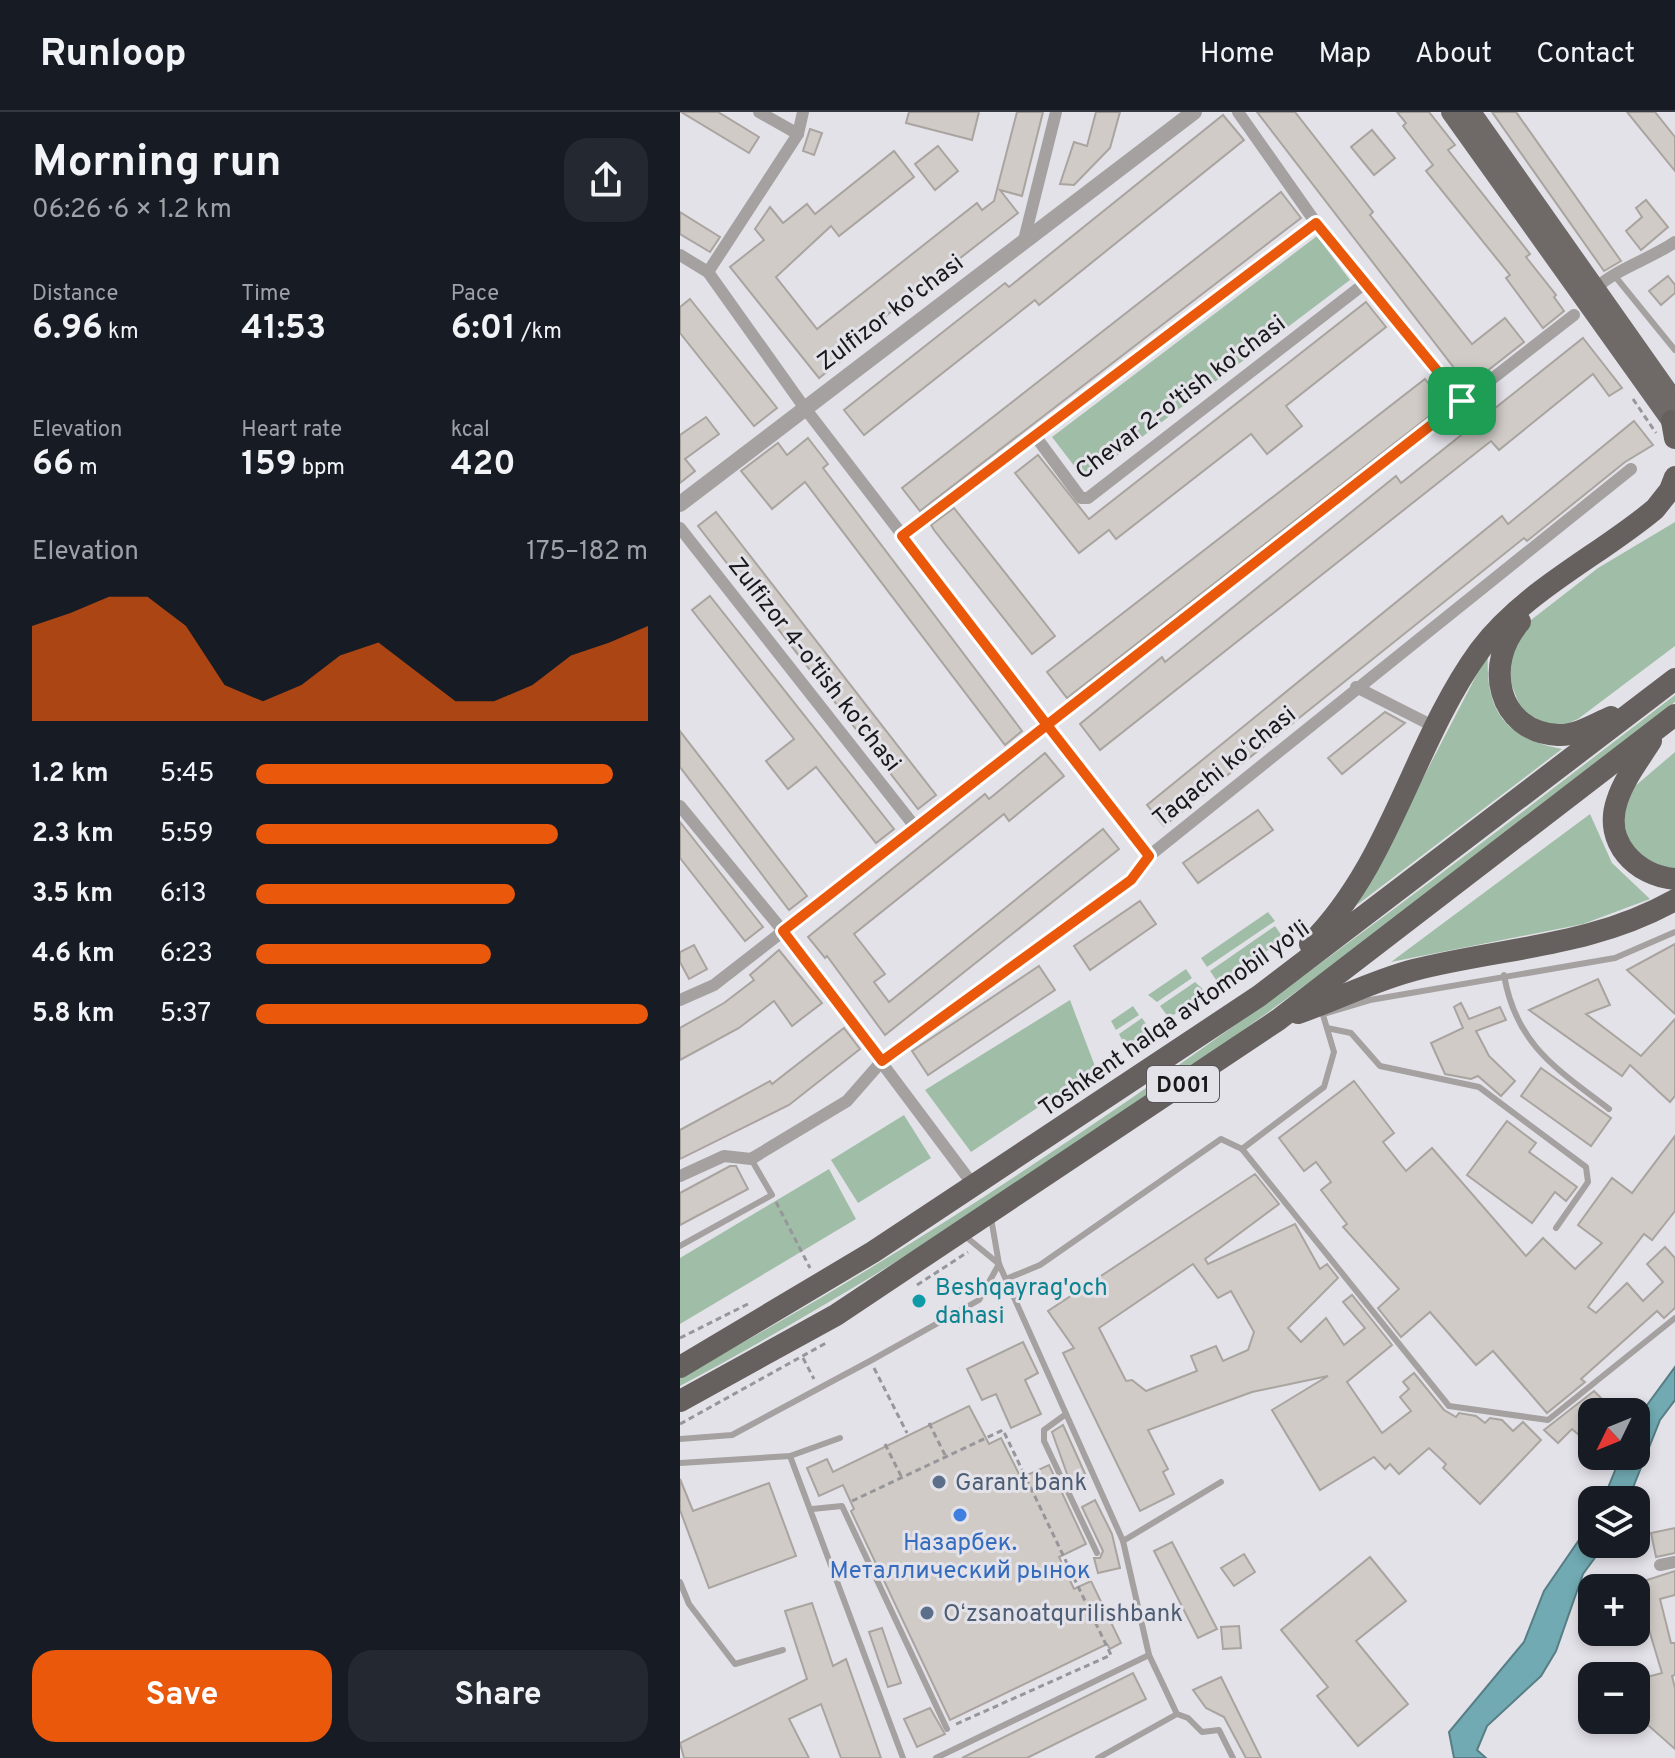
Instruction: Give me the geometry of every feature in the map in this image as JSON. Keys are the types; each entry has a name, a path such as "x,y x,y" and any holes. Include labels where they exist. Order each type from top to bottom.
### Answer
{"highway":[{"path":"1259,996 1321,933 1356,888 1467,671 1491,637 1531,601 1655,509 1670,490 1675,477"},
{"path":"1642,704 1570,735 1547,734 1524,724 1507,706 1498,683 1499,658 1516,627 1538,606 1627,538 1675,510"},
{"name":"Toshkent halqa avtomobil yo'li","path":"680,1367 775,1313 974,1186 1259,996 1675,679"},
{"path":"1667,721 1620,794 1615,826 1621,846 1635,864 1654,875 1675,879"},
{"name":"D001","path":"680,1401 803,1335 990,1214 1278,1020 1667,721"},
{"path":"1278,1020 1320,1011 1411,970 1508,967 1625,925 1675,900"}],"main road":[{"path":"1451,112 1674,422"},
{"path":"1471,112 1596,288 1674,422"}],"street":[{"path":"759,112 798,134"},
{"path":"708,272 798,134 803,112"},
{"path":"1023,244 1056,112"},
{"name":"Zulfizor ko'chasi","path":"680,504 1194,112"},
{"path":"1238,112 1316,223 1462,401"},
{"path":"902,536 1316,223"},
{"path":"1596,288 1614,274 1645,261 1675,242"},
{"path":"680,255 708,272 804,407 1149,856"},
{"name":"Chevar 2-o'tish ko'chasi","path":"1036,437 1081,498 1088,498 1364,284"},
{"path":"680,1000 714,985 1574,315"},
{"name":"Taqachi koʻchasi","path":"680,1176 724,1156 751,1159 847,1101 882,1061 1131,880 1149,856 1631,469"},
{"name":"Zulfizor 4-o'tish ko'chasi","path":"680,528 916,828"},
{"path":"1356,687 1437,728"},
{"path":"680,806 783,931 974,1186"},
{"path":"1660,1565 1675,1562"}],"lane":[{"path":"1614,274 1675,350"},
{"path":"1609,1109 1543,1059 1519,1023 1508,998 1508,967 1615,958 1675,932"},
{"path":"1242,1149 1324,1087 1334,1052 1320,1011"},
{"path":"1327,1028 1351,1033 1380,1066 1479,1087 1586,1167 1588,1182 1556,1228"},
{"path":"1006,1279 1040,1265 1221,1139 1242,1149 1449,1406 1548,1420 1675,1318"},
{"path":"680,1246 772,1195 751,1159"},
{"path":"990,1214 999,1264 1123,1541 1149,1655 1177,1714 1188,1718 1202,1732 1219,1730 1233,1758"},
{"path":"961,1233 999,1264"},
{"path":"680,1439 732,1435 870,1361 979,1300 999,1264"},
{"path":"1066,1414 1044,1430 1044,1441 1097,1553"},
{"path":"680,1463 790,1456 840,1438"},
{"path":"790,1456 903,1758"},
{"path":"1123,1541 1221,1482"},
{"path":"812,1509 842,1506 947,1729"},
{"path":"680,1582 689,1604 735,1664 783,1650"},
{"path":"936,1758 1149,1655"},
{"path":"1098,1758 1177,1714"}],"path":[{"path":"772,1195 812,1266 801,1273"},
{"path":"680,1338 752,1302"},
{"path":"680,1424 803,1358 811,1374"},
{"path":"870,1361 907,1433"},
{"path":"929,1423 946,1457"},
{"path":"842,1506 1003,1430 1111,1655 947,1729"},
{"path":"885,1444 902,1478"}],"green space":[{"path":"1317,236 1350,280 1085,480 1052,437"},
{"path":"1675,522 1675,646 1578,719 1562,726 1545,724 1521,709 1507,673 1522,630 1598,568"},
{"path":"1488,653 1490,690 1502,718 1512,729 1526,737 1562,749 1357,905"},
{"path":"1675,695 1675,702 1556,795 1315,978 1192,1066 1068,1152 941,1234 812,1312 680,1386 680,1377 812,1303 941,1224 1191,1056 1435,878"},
{"path":"1675,752 1675,871 1632,853 1622,815 1634,787"},
{"path":"1590,814 1612,863 1650,899 1583,924 1391,962"},
{"path":"1268,912 1275,921 1207,967 1201,958"},
{"path":"1275,926 1284,939 1219,984 1210,971"},
{"path":"1186,969 1192,978 1157,1002 1148,995"},
{"path":"1195,982 1206,992 1169,1018 1160,1006"},
{"path":"1070,1000 1096,1069 971,1152 925,1090"},
{"path":"1133,1006 1139,1015 1116,1030 1111,1021"},
{"path":"1142,1018 1151,1031 1126,1048 1119,1034"},
{"path":"904,1115 931,1158 858,1203 831,1160"},
{"path":"829,1169 856,1219 680,1324 680,1258"}],"water":[{"path":"1675,1367 1675,1400 1660,1420 1650,1445 1650,1401"},
{"path":"1615,1470 1640,1470 1634,1486 1609,1486"},
{"path":"1578,1541 1578,1558 1595,1558 1583,1574 1578,1574 1578,1588 1556,1651 1541,1676 1487,1726 1477,1750 1486,1758 1454,1758 1449,1732 1524,1642 1544,1591"}],"building":[{"path":"681,112 718,112 759,137 749,153"},
{"path":"909,112 979,112 972,140 906,123"},
{"path":"1017,112 1043,112 1022,196 1000,190 1018,213 837,354 842,360 819,378 730,267 764,240 755,229 770,207 783,223 807,204 815,214 894,151 914,177 839,236 831,226 776,277 817,329 977,203 982,210 994,201"},
{"path":"1096,112 1120,112 1110,148 1074,185 1060,184 1074,142 1087,146"},
{"path":"1257,112 1295,112 1373,212 1370,215 1472,344 1505,318 1524,342 1468,386"},
{"path":"1397,112 1429,112 1455,145 1448,150 1530,254 1526,257 1556,295 1554,297 1564,311 1543,328 1506,278 1510,275 1426,171 1433,165 1403,126 1406,123"},
{"path":"1492,112 1516,112 1621,261 1604,271"},
{"path":"1627,112 1655,112 1675,137 1675,171"},
{"path":"1223,115 1244,140 1039,305 1035,300 864,435 844,410 1005,283 1009,287"},
{"path":"810,129 822,133 814,155 803,151"},
{"path":"1372,130 1395,158 1374,175 1351,147"},
{"path":"938,146 958,171 935,190 915,164"},
{"path":"1281,192 1301,218 920,511 902,488"},
{"path":"1646,200 1668,227 1641,250 1626,231 1642,217 1636,208"},
{"path":"680,212 720,237 710,252 680,234"},
{"path":"1668,276 1675,285 1675,293 1661,305 1649,291"},
{"path":"690,299 777,408 754,426 680,333 680,307"},
{"path":"1366,302 1386,327 1286,406 1302,426 1267,454 1251,434 1116,539 1109,530 1079,553 1015,473 1038,455 1089,519"},
{"path":"1583,338 1622,388 1609,396 1593,374 1499,450 1491,441 1100,750 1080,724 1162,657 1165,662 1396,476 1401,483"},
{"path":"1425,379 1445,404 1067,698 1047,672"},
{"path":"706,417 719,434 685,459 695,471 680,483 680,435"},
{"path":"1634,421 1653,445 1625,462 1527,541 1524,538 1164,826 1147,805 1502,516 1508,524"},
{"path":"808,438 828,464 823,468 1022,731 1005,745 805,482 772,509 741,471 778,443 787,455"},
{"path":"954,508 1055,636 1032,654 931,525"},
{"path":"716,512 936,795 918,809 698,526"},
{"path":"710,596 894,829 876,843 816,767 788,789 766,761 794,739 692,610"},
{"path":"1385,712 1405,723 1342,774 1328,758"},
{"path":"680,731 807,896 789,910 680,767"},
{"path":"1045,753 1064,776 1009,821 1004,814 854,934 885,974 874,982 889,1002 1103,829 1119,849 885,1035 827,956 825,958 808,937 985,794 989,799"},
{"path":"1258,810 1273,830 1198,883 1183,863"},
{"path":"680,822 763,927 745,941 680,858"},
{"path":"1140,901 1156,924 1090,970 1074,946"},
{"path":"1675,944 1675,1014 1627,970"},
{"path":"694,945 707,969 689,979 680,962 680,952"},
{"path":"779,950 822,1003 792,1026 774,1001 739,1028 680,1060 680,1028 724,1003 754,980 750,975"},
{"path":"1039,966 1055,990 928,1075 912,1051"},
{"path":"1598,979 1610,1005 1586,1014 1641,1056 1675,1019 1675,1096 1670,1102 1630,1065 1622,1076 1529,1010"},
{"path":"1461,1003 1469,1019 1500,1007 1506,1020 1476,1031 1489,1056 1515,1081 1501,1096 1478,1076 1471,1079 1445,1074 1431,1043 1463,1028 1454,1007"},
{"path":"844,1028 860,1049 789,1105 680,1159 680,1130 770,1081 772,1084"},
{"path":"1541,1068 1611,1118 1591,1146 1521,1096"},
{"path":"1354,1081 1394,1133 1383,1142 1406,1171 1432,1148 1526,1256 1543,1238 1575,1269 1602,1243 1578,1225 1612,1178 1632,1193 1675,1136 1675,1211 1652,1240 1644,1234 1588,1307 1596,1313 1627,1283 1643,1301 1663,1282 1647,1264 1665,1247 1675,1258 1675,1308 1664,1318 1657,1311 1581,1379 1585,1382 1547,1413 1493,1351 1476,1365 1430,1312 1401,1337 1378,1308 1399,1289 1343,1227 1347,1224 1321,1190 1331,1182 1316,1162 1304,1171 1279,1138"},
{"path":"1507,1121 1536,1143 1529,1152 1577,1187 1566,1201 1555,1192 1532,1223 1467,1175"},
{"path":"730,1166 736,1166 748,1189 680,1225 680,1193"},
{"path":"1255,1174 1279,1204 1205,1259 1208,1264 1295,1224 1320,1269 1327,1264 1338,1278 1288,1328 1301,1342 1326,1318 1344,1345 1365,1328 1343,1302 1352,1295 1392,1345 1347,1382 1382,1433 1411,1411 1400,1397 1409,1389 1403,1382 1414,1373 1444,1410 1456,1417 1459,1413 1476,1416 1485,1423 1490,1418 1502,1420 1513,1431 1523,1422 1541,1440 1480,1504 1443,1468 1446,1464 1429,1448 1399,1474 1390,1464 1385,1469 1374,1457 1320,1490 1272,1410 1328,1376 1252,1392 1148,1430 1168,1469 1163,1472 1174,1494 1140,1511 1063,1353 1074,1348 1048,1311","holes":["1193,1264 1218,1298 1231,1291 1254,1332 1248,1350 1223,1361 1216,1346 1191,1356 1197,1371 1146,1391 1132,1380 1126,1381 1099,1328"]},
{"path":"1023,1342 1038,1373 1025,1380 1041,1414 1011,1428 996,1394 982,1400 967,1369"},
{"path":"1594,1391 1601,1398 1585,1398"},
{"path":"1578,1403 1578,1434 1572,1429 1558,1443 1544,1430"},
{"path":"969,1406 989,1444 1001,1438 1021,1478 1049,1465 1086,1544 1059,1557 1074,1589 1091,1581 1121,1643 1110,1649 1107,1644 950,1720 851,1511 854,1509 843,1485 819,1496 807,1468 827,1459 833,1472"},
{"path":"1063,1425 1087,1478 1071,1485 1052,1432"},
{"path":"680,1479 693,1511 769,1483 796,1556 709,1588 680,1510"},
{"path":"1095,1500 1112,1534 1120,1568 1098,1573 1094,1558 1100,1558 1103,1551 1082,1507"},
{"path":"1675,1528 1675,1553 1656,1557 1651,1533"},
{"path":"1172,1542 1217,1629 1198,1638 1154,1551"},
{"path":"1244,1554 1255,1572 1234,1586 1221,1568"},
{"path":"1370,1557 1406,1601 1356,1641 1408,1704 1358,1746 1317,1696 1328,1687 1281,1630"},
{"path":"1675,1571 1675,1595 1660,1599 1671,1643 1675,1643 1675,1675 1672,1676 1675,1688 1675,1749 1650,1727 1650,1676 1662,1673 1650,1633 1650,1579"},
{"path":"812,1603 833,1666 846,1659 881,1758 841,1758 821,1704 789,1719 809,1758 684,1758 680,1743 807,1679 785,1611"},
{"path":"1239,1626 1241,1648 1223,1649 1221,1627"},
{"path":"882,1628 901,1683 888,1687 869,1632"},
{"path":"1133,1673 1146,1699 1027,1758 962,1758"},
{"path":"1221,1677 1261,1758 1246,1758 1224,1717 1206,1708 1193,1690"},
{"path":"930,1708 945,1734 917,1747 904,1719"}],"place":[{"name":"Beshqayrag'och dahasi","path":"919,1301"},
{"name":"Garant bank","path":"939,1482"},
{"name":"Назарбек. Металлический рынок","path":"960,1515"},
{"name":"Oʻzsanoatqurilishbank","path":"927,1613"}],"route":[{"path":"1462,401 1047,725 1149,856 1131,880 882,1061 783,931 1047,725 902,536 1316,223 1462,401"}]}
